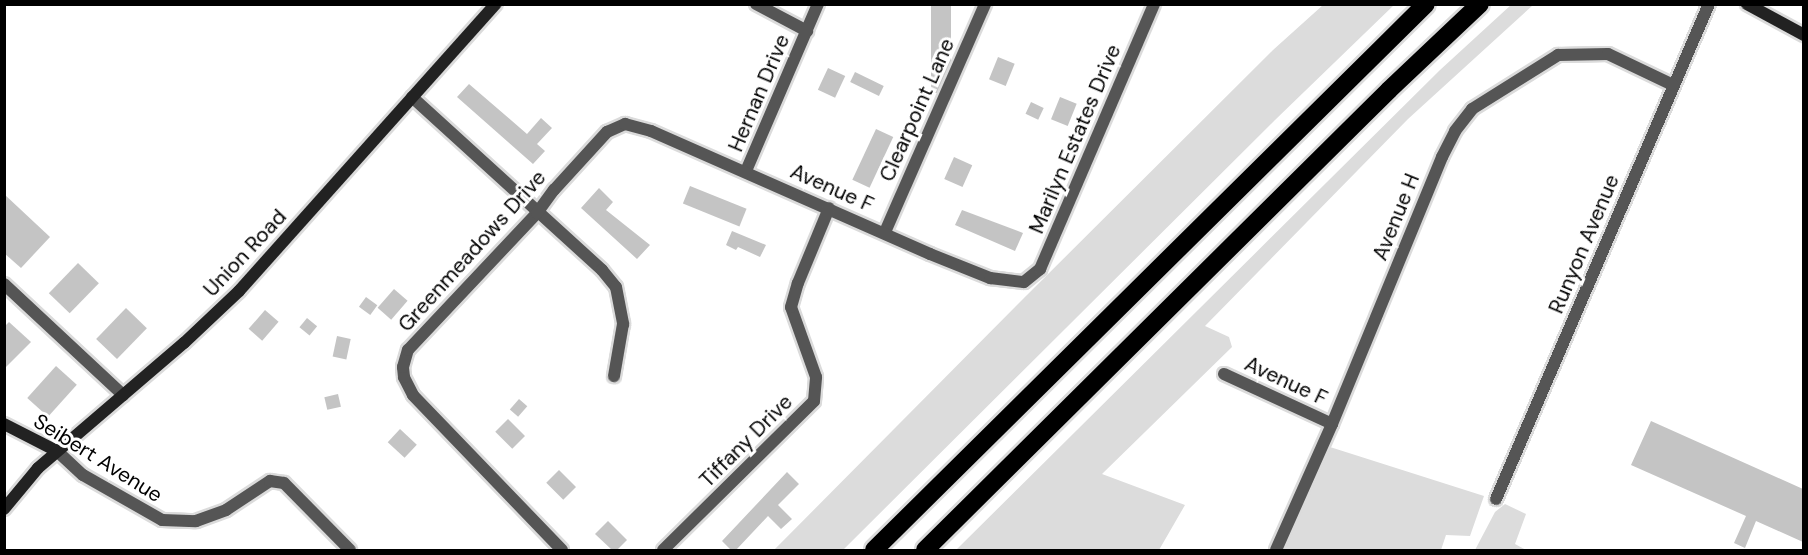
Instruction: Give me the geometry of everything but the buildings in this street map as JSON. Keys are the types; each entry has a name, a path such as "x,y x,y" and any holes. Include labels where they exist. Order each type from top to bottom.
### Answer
{"highway":[{"path":"874,550 1426,4"},
{"path":"925,550 1389,90 1480,4"}],"street":[{"name":"Union Road","path":"4,509 38,468 239,291 496,4"},
{"name":"Hernan Drive","path":"756,4 807,31"},
{"name":"Hernan Drive","path":"746,171 818,4"},
{"name":"Clearpoint Lane","path":"885,232 986,4"},
{"name":"Marilyn Estates Drive","path":"1024,282 1040,269 1154,4"},
{"name":"Runyon Avenue","path":"1496,500 1709,4"},
{"path":"1747,4 1803,35"},
{"name":"Avenue H","path":"1276,550 1332,424 1442,157 1455,131 1472,109 1558,55 1608,54 1673,85"},
{"path":"412,97 537,213 603,270 616,287 623,324 614,376"},
{"name":"Avenue F","path":"625,124 651,131 746,171 990,278 1024,282"},
{"name":"Greenmeadows Drive","path":"562,550 413,395 404,377 403,367 408,350 537,213 554,190 607,132 625,124"},
{"name":"Tiffany Drive","path":"663,550 814,401 816,377 791,307 798,283 829,208"},
{"path":"4,284 123,395"},
{"name":"Avenue F","path":"1224,374 1332,424"},
{"name":"Seibert Avenue","path":"4,424 57,451 83,475 162,520 196,521 226,510 270,481 284,483 350,550"}],"shaded area":[{"path":"1512,4 1533,5 1408,119 1205,326 1229,337 1232,347 1102,474 1185,505 1159,550 956,550 1440,70"},
{"path":"1323,5 1394,5 1275,120 843,550 774,550 1273,50"},
{"path":"1330,447 1484,496 1470,536 1446,535 1441,550 1285,550"},
{"path":"1505,504 1526,514 1515,544 1526,550 1475,550 1495,512"}]}
